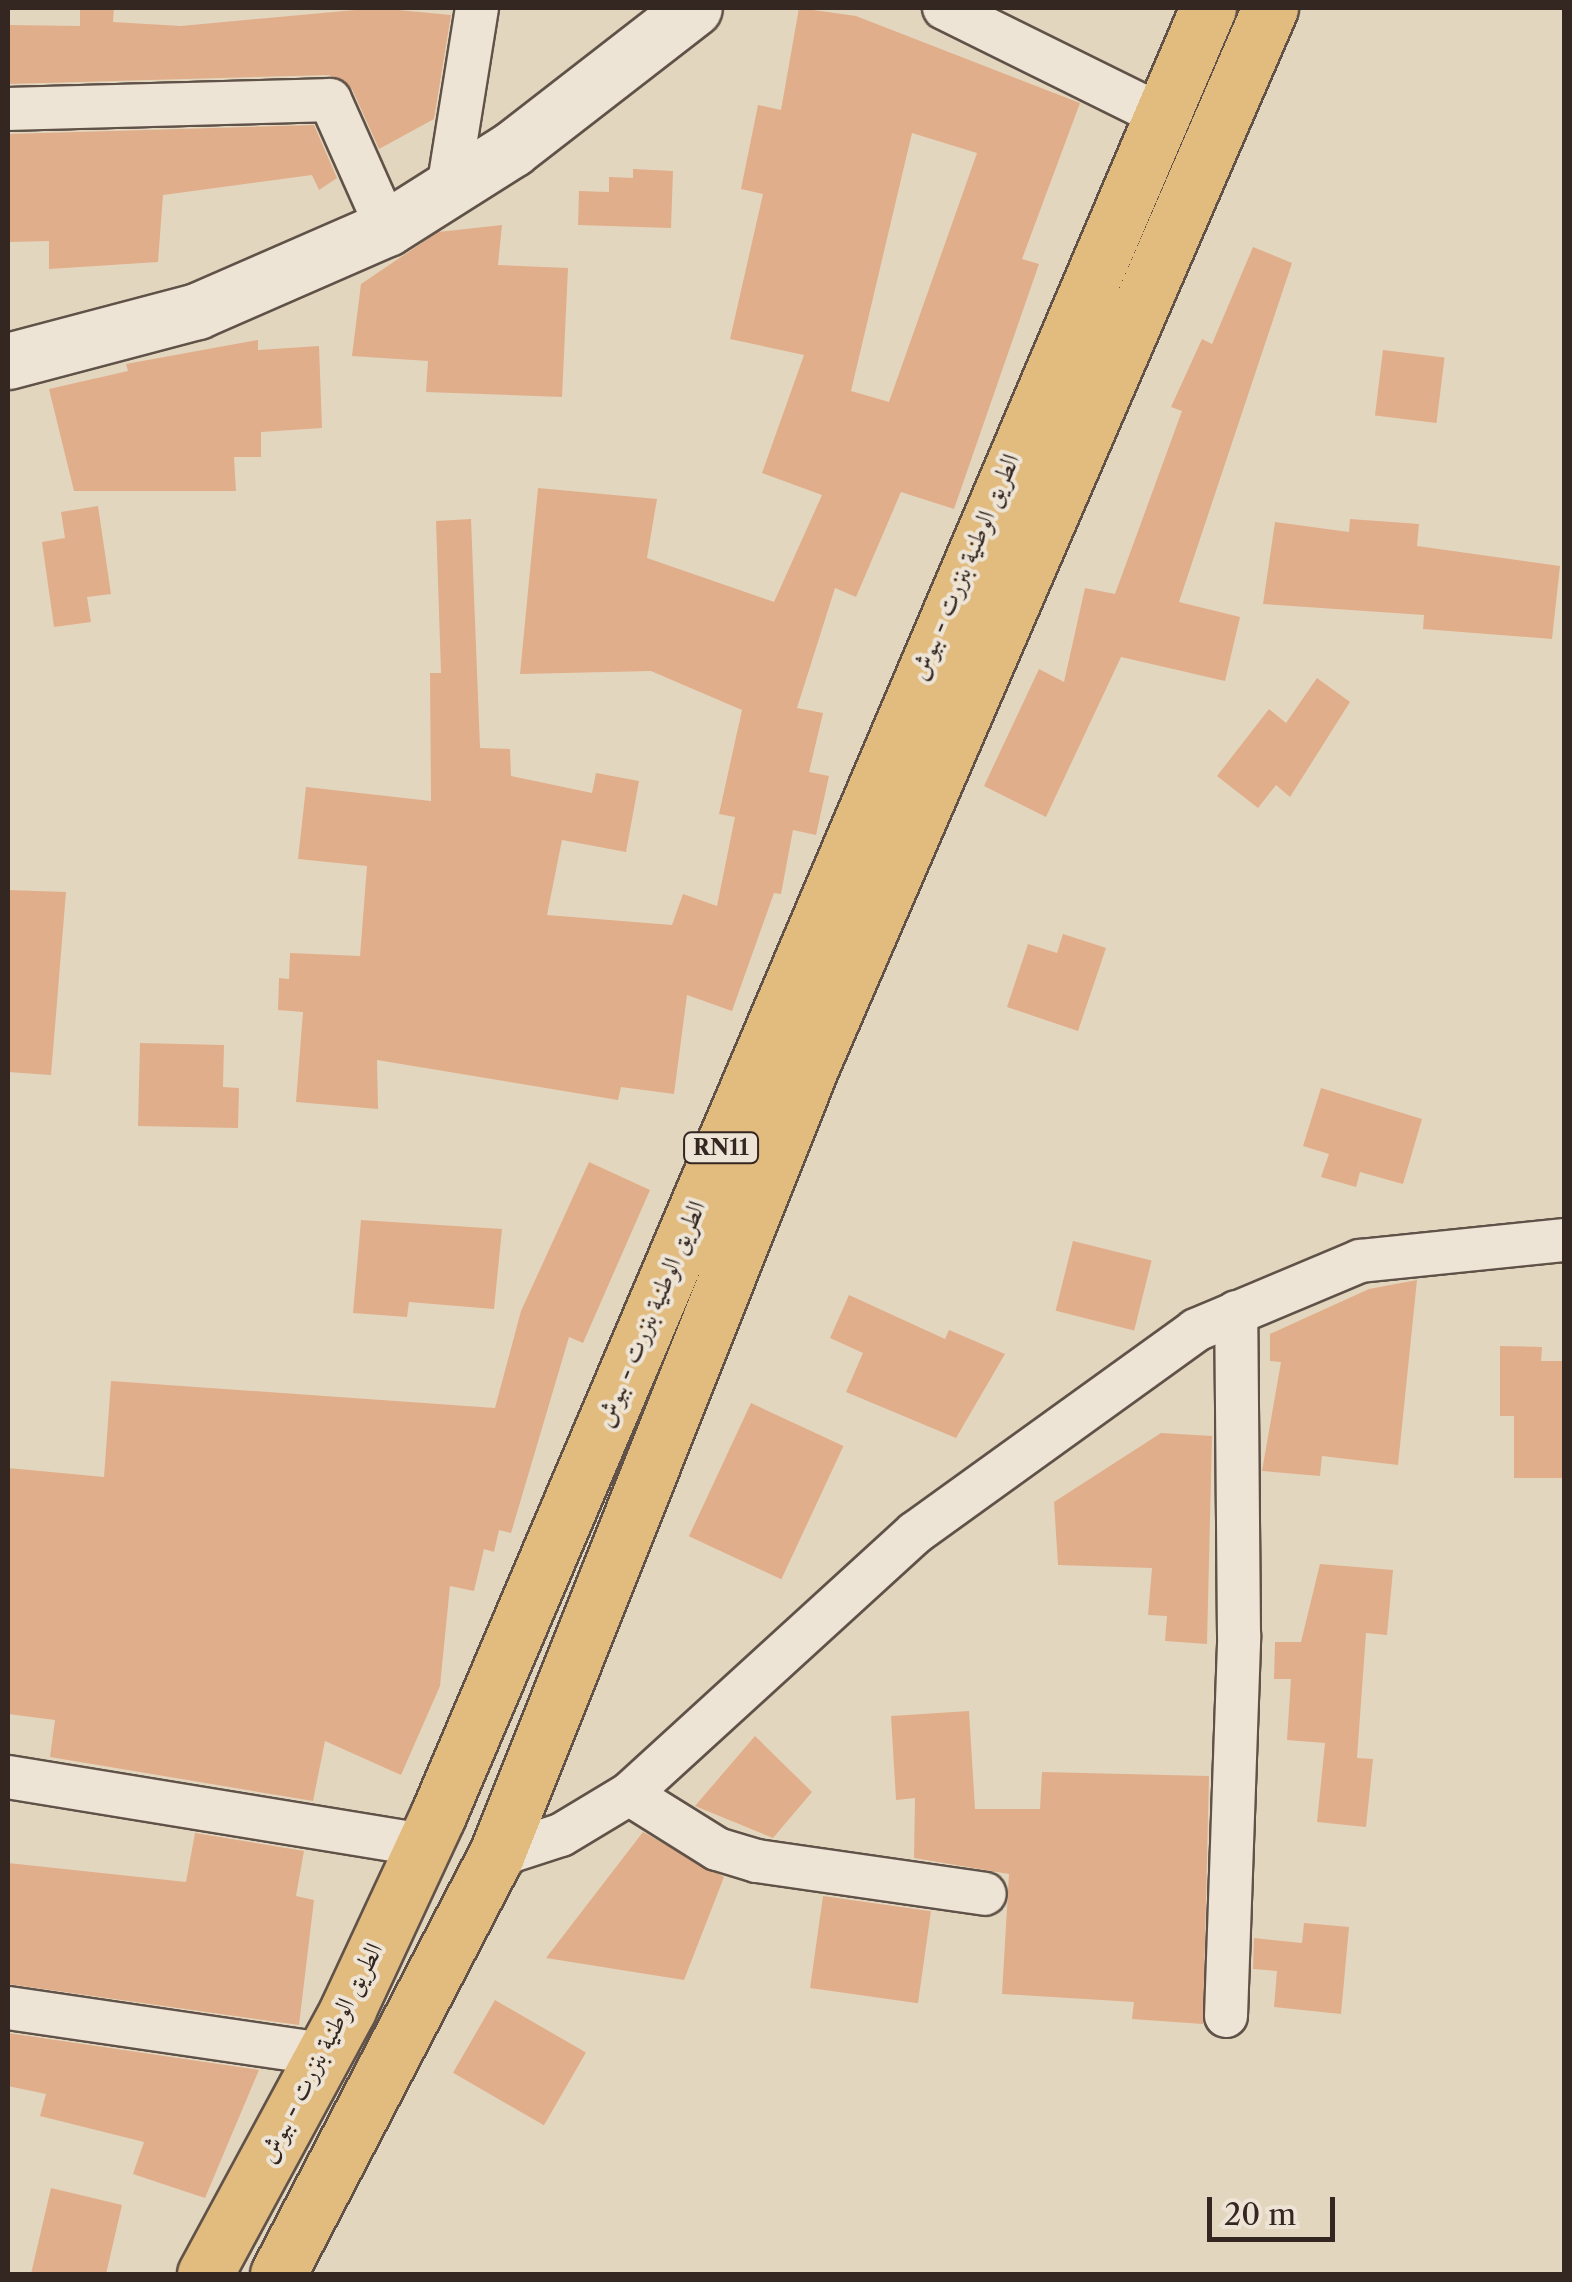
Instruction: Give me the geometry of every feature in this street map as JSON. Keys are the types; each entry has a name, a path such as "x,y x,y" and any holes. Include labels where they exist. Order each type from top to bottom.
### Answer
{"main road":[{"name":"الطريق الوطنية بنزرت - ببوش","path":"205,2274 323,2054 424,1845 1156,113 1208,8"},
{"name":"RN11","path":"278,2274 496,1856 812,1064 1270,8"}],"street":[{"path":"448,189 470,8"},
{"path":"8,361 196,311 387,228 448,189 694,8"},
{"path":"944,8 1156,113"},
{"path":"8,109 330,100 387,228"},
{"path":"496,1856 561,1835 629,1794 915,1534 1122,1380 1236,1312 1360,1261 1564,1240"},
{"path":"1226,2016 1239,1636 1236,1312"},
{"path":"8,1776 424,1845"},
{"path":"629,1794 718,1848 757,1861 985,1894"},
{"path":"8,2008 323,2054"}],"building":[{"path":"80,8 114,8 113,22 181,26 377,8 451,15 434,119 379,149 352,89 329,75 8,84 8,25 80,26"},
{"path":"799,8 856,16 1080,103 1022,259 1039,264 954,509 901,492 856,597 835,588 797,708 823,713 809,772 829,776 816,835 793,830 781,894 774,893 732,1011 687,995 674,1094 621,1087 618,1100 377,1060 378,1109 296,1102 303,1012 278,1010 279,978 289,979 290,953 360,956 367,866 298,859 306,787 431,801 430,673 441,673 436,521 471,519 480,748 510,749 511,776 592,793 596,773 639,781 626,852 562,840 547,915 672,925 683,894 717,906 735,817 719,814 742,710 651,671 520,674 538,488 657,499 647,558 774,602 822,495 762,473 804,355 730,339 763,194 741,189 758,105 781,110","holes":["912,133 977,153 889,402 851,391"]},
{"path":"314,125 337,178 319,190 312,175 163,195 158,262 49,269 49,241 8,242 8,134"},
{"path":"633,169 673,171 671,228 578,225 579,191 609,192 609,177 633,178"},
{"path":"502,225 498,265 568,268 562,397 426,392 428,361 352,356 361,284 438,232"},
{"path":"1253,247 1292,263 1179,602 1240,617 1225,681 1121,657 1046,817 984,786 1039,669 1064,682 1085,588 1115,594 1182,411 1171,407 1202,339 1212,344"},
{"path":"258,340 258,350 319,346 322,428 261,432 261,457 234,457 236,491 74,491 49,389 128,371 126,364"},
{"path":"1383,350 1445,358 1436,423 1375,416"},
{"path":"98,506 111,594 87,597 91,622 54,627 42,542 65,538 61,512"},
{"path":"1350,519 1419,524 1417,546 1560,566 1552,639 1423,629 1424,615 1263,604 1275,522 1349,532"},
{"path":"1317,678 1350,702 1290,797 1276,785 1258,808 1217,776 1269,709 1286,723"},
{"path":"8,890 66,892 51,1075 8,1072"},
{"path":"1063,934 1106,948 1078,1031 1007,1007 1028,944 1057,953"},
{"path":"140,1043 224,1045 223,1087 239,1088 238,1128 138,1126"},
{"path":"1321,1088 1422,1119 1403,1184 1360,1172 1356,1187 1321,1177 1329,1154 1303,1146"},
{"path":"589,1162 650,1190 583,1343 569,1337 511,1533 499,1530 494,1552 484,1549 474,1591 450,1586 440,1686 401,1775 325,1741 313,1801 50,1757 55,1720 8,1714 8,1468 104,1477 111,1381 495,1408 521,1311"},
{"path":"361,1220 502,1229 494,1309 409,1302 407,1317 353,1313"},
{"path":"1073,1241 1152,1261 1134,1330 1056,1311"},
{"path":"1417,1280 1398,1465 1322,1456 1320,1476 1262,1471 1281,1362 1270,1361 1270,1334 1369,1289"},
{"path":"849,1295 945,1339 949,1330 1005,1354 956,1438 846,1392 863,1353 830,1338"},
{"path":"1500,1346 1542,1347 1541,1361 1564,1361 1564,1478 1514,1478 1514,1416 1500,1416"},
{"path":"751,1403 843,1446 781,1579 689,1536"},
{"path":"1161,1433 1212,1436 1207,1644 1165,1641 1167,1616 1148,1615 1152,1568 1058,1565 1054,1502"},
{"path":"1320,1564 1393,1570 1387,1635 1366,1633 1357,1758 1373,1759 1366,1827 1317,1822 1325,1743 1287,1740 1291,1679 1274,1679 1275,1642 1301,1642"},
{"path":"969,1711 975,1809 1040,1809 1042,1772 1209,1776 1203,2024 1132,2019 1134,2002 1002,1994 1009,1874 914,1858 915,1798 896,1800 891,1716"},
{"path":"755,1736 812,1792 773,1838 695,1806"},
{"path":"643,1832 724,1877 684,1980 546,1958"},
{"path":"195,1833 304,1851 296,1896 314,1900 299,2025 8,1984 8,1863 186,1882"},
{"path":"823,1896 931,1911 918,2003 810,1988"},
{"path":"1304,1923 1349,1927 1341,2014 1274,2007 1277,1971 1253,1969 1254,1938 1302,1943"},
{"path":"495,2000 586,2052 544,2125 453,2073"},
{"path":"8,2033 259,2070 205,2198 133,2174 144,2142 40,2116 46,2094 8,2086"},
{"path":"51,2188 122,2205 106,2274 31,2274"}]}
